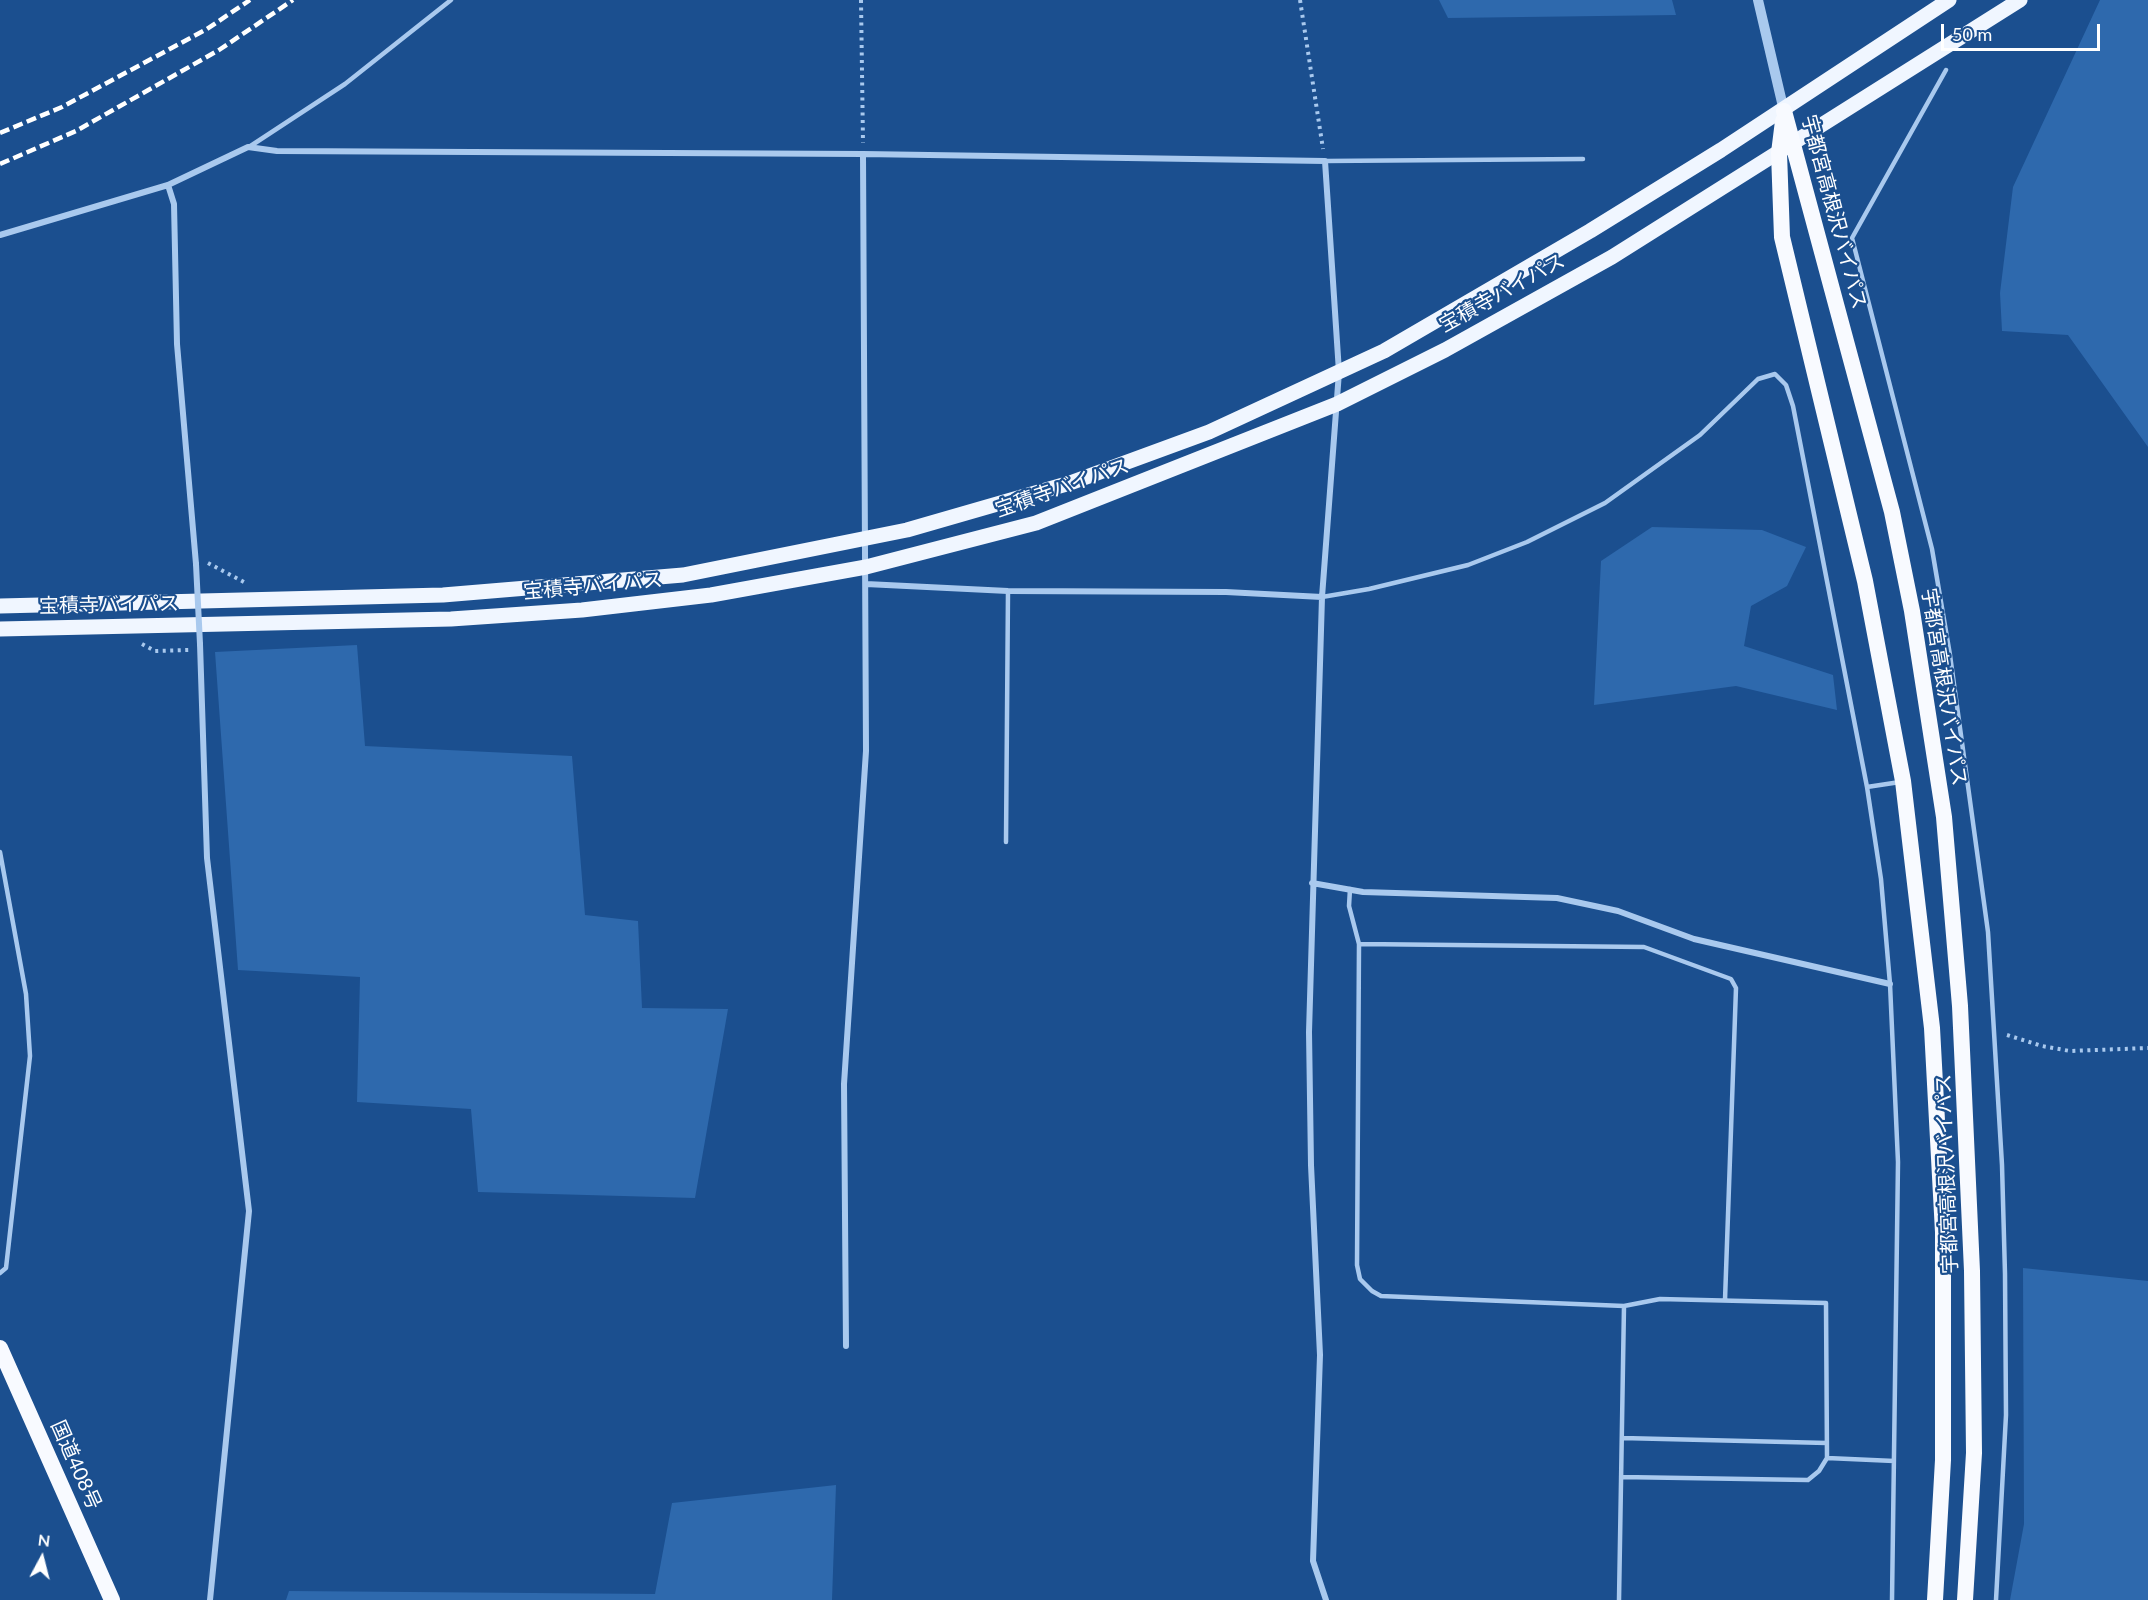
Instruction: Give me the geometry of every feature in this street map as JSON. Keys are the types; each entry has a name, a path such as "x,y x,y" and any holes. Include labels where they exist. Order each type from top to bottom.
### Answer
{"highway":[{"name":"宇都宮高根沢バイパス","path":"1784,111 1786,148 1782,237 1865,581 1902,781 1932,1028 1943,1232 1943,1460 1935,1600"},
{"name":"宇都宮高根沢バイパス","path":"1786,148 1892,512 1912,611 1944,817 1960,1006 1972,1270 1974,1453 1965,1600"},
{"name":"国道408号","path":"0,1348 112,1600"}],"main road":[{"name":"宝積寺バイパス","path":"0,606 442,595 539,589 683,575 865,540 968,514 1070,483 1209,432 1384,351 1590,231 1784,111 1949,0"},
{"name":"宝積寺バイパス","path":"0,629 452,619 582,610 711,595 866,567 1036,523 1336,404 1445,350 1612,257 2020,0"}],"street":[{"path":"1758,0 1784,111"},
{"path":"0,235 168,185 248,147 289,151 863,154 1325,162 1339,372 1322,597 1309,1043 1320,1355 1312,1538 1313,1561 1326,1600"},
{"path":"846,1346 844,1084 866,751 863,154"},
{"path":"168,185 174,204 177,344 196,564 207,858 249,1211 210,1600"},
{"path":"866,584 1008,591 1226,592 1322,597"},
{"path":"1312,883 1364,892 1557,898 1618,911 1694,939 1890,984"}],"lane":[{"path":"248,147 345,84 451,0"},
{"path":"1946,70 1852,238 1932,549 1950,655 1988,932 2002,1165 2006,1415 1996,1600"},
{"path":"1325,162 1583,159"},
{"path":"1322,597 1369,589 1468,565 1556,528 1605,503 1700,435 1758,379 1775,374 1786,385 1793,406 1867,787 1881,879 1890,984 1898,1162 1892,1600"},
{"path":"1006,842 1008,591"},
{"path":"1867,787 1902,781"},
{"path":"0,852 26,994 30,1056 6,1269 0,1273"},
{"path":"1350,889 1349,906 1359,944 1356,1234 1360,1279 1381,1296 1624,1306 1660,1299 1826,1303 1827,1458 1819,1471 1808,1480 1621,1477"},
{"path":"1359,944 1644,947 1731,980 1736,988 1725,1300"},
{"path":"1619,1600 1624,1306"},
{"path":"1622,1438 1827,1443"},
{"path":"1827,1458 1894,1461"}],"path":[{"path":"861,0 863,154"},
{"path":"1300,0 1325,162"},
{"path":"205,562 238,578"},
{"path":"140,643 155,651 190,650"},
{"path":"1994,1032 2042,1046 2070,1051 2148,1048"}],"shaded area":[{"path":"1439,0 1672,0 1676,15 1448,18"},
{"path":"2100,0 2148,0 2148,447 2068,335 2002,331 2000,293 2013,187"},
{"path":"1652,527 1762,530 1806,547 1787,586 1751,606 1744,646 1833,675 1837,710 1736,686 1594,705 1601,561"},
{"path":"357,645 365,746 572,756 585,915 638,921 642,1008 728,1009 695,1198 478,1192 471,1109 357,1102 360,977 238,970 215,652"},
{"path":"2023,1268 2148,1281 2148,1600 2010,1600 2024,1524"},
{"path":"836,1485 832,1600 286,1600 289,1591 655,1594 672,1503"}],"railway":[{"path":"0,133 62,107 207,29 250,0"},
{"path":"0,164 76,131 219,50 293,0"}]}
